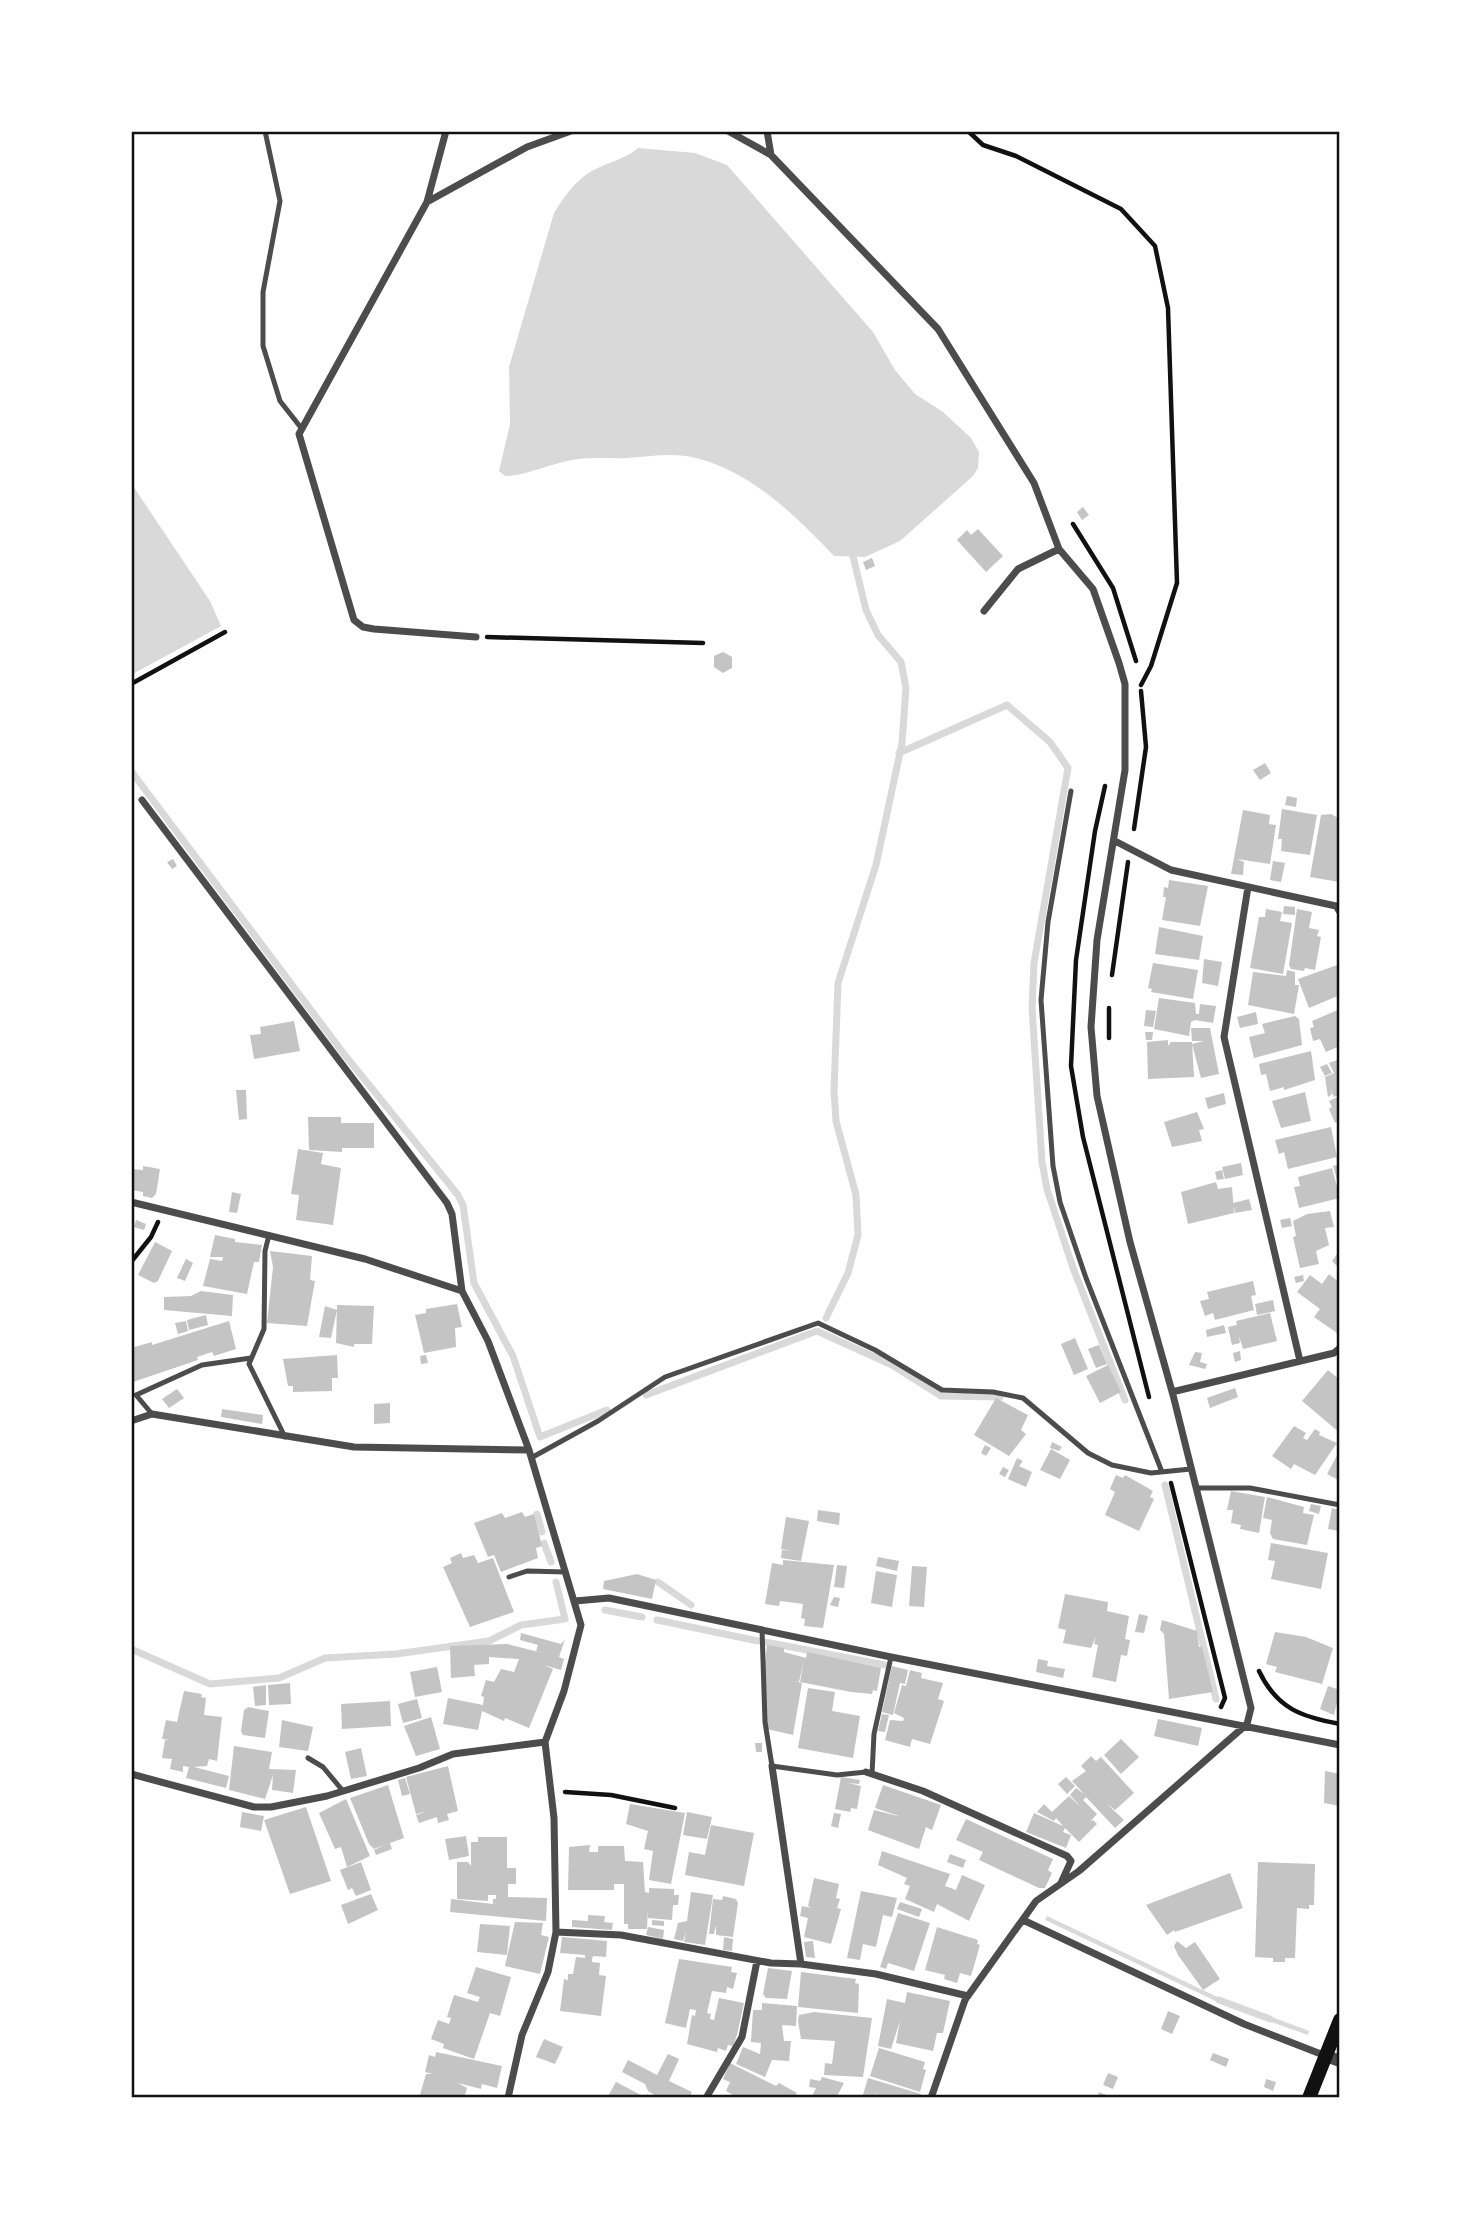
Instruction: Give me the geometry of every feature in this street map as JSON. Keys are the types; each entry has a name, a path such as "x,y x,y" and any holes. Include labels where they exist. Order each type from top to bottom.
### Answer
{"main road":[{"path":"1309,2098 1333,2058 1340,2020"}],"street":[{"path":"446,131 427,202 299,434 354,620 374,629 475,637"},
{"path":"427,202 527,147 571,131"},
{"path":"728,131 772,155 938,329 1034,483 1059,549 1093,589 1125,684 1125,770 1097,940 1091,1027 1097,1096 1127,1229 1172,1392 1251,1708 1247,1724 1061,1883 1036,1901 968,1996 931,2098"},
{"path":"767,131 772,155"},
{"path":"984,611 1018,569 1059,549"},
{"path":"142,800 447,1203 452,1214 463,1291 488,1341 530,1454 575,1601 581,1625 564,1691 545,1742 554,1818 556,1932 548,1972 522,2035 508,2098"},
{"path":"1115,841 1171,870 1336,906 1340,912"},
{"path":"1248,887 1224,1037 1300,1361"},
{"path":"131,1202 365,1259 463,1291"},
{"path":"1172,1392 1334,1353 1340,1348"},
{"path":"131,1420 152,1414 354,1447 530,1454"},
{"path":"575,1601 609,1598 891,1657 1247,1724 1340,1745"},
{"path":"131,1774 254,1807 271,1807 343,1791 419,1768 453,1754 545,1742"},
{"path":"772,1766 801,1964"},
{"path":"869,1773 923,1791 1067,1856 1071,1861 1061,1883"},
{"path":"1023,1920 1244,2024 1333,2058"},
{"path":"556,1932 621,1936 757,1961 876,1974 968,1996"},
{"path":"706,2098 738,2047 757,1961"}],"lane":[{"path":"265,131 280,201 262,292 262,346 280,401 302,429"},
{"path":"1071,790 1048,922 1041,1000 1053,1166 1060,1202 1086,1278 1162,1472"},
{"path":"269,1235 265,1251 264,1329 250,1364 285,1437"},
{"path":"530,1454 598,1421 665,1377 818,1323 875,1350 942,1390 993,1392 1023,1398 1088,1453 1112,1465 1139,1472 1191,1469"},
{"path":"152,1414 136,1395 202,1365 251,1359"},
{"path":"1196,1488 1250,1488 1340,1506"},
{"path":"509,1577 527,1571 566,1572"},
{"path":"762,1629 765,1722 772,1766 837,1775 869,1773 874,1734 891,1657"},
{"path":"308,1758 323,1767 343,1791"}],"path":[{"path":"968,131 983,145 1016,156 1121,209 1155,246 1168,308 1177,583 1151,666 1140,686"},
{"path":"131,684 225,632"},
{"path":"475,637 703,643"},
{"path":"1111,979 1129,859"},
{"path":"1109,1002 1110,1049"},
{"path":"131,1262 151,1237 163,1210"},
{"path":"1171,1482 1225,1698 1223,1707 1217,1708"},
{"path":"1257,1662 1260,1674 1290,1710 1340,1724"},
{"path":"550,1792 611,1795 675,1808"}],"shaded area":[{"path":"638,148 695,153 727,165 873,332 895,370 915,394 943,412 971,438 979,452 978,468 973,476 900,541 865,557 834,556 772,497 736,474 687,456 584,458 513,475 505,476 499,471 510,424 509,367 554,213 577,182 587,174"},
{"path":"131,483 210,601 221,626 131,675"},
{"path":"1047,1916 1228,2002 1226,2006 1045,1920"},
{"path":"1264,2014 1309,2031 1308,2035 1263,2019"}],"building":[{"path":"1083,507 1089,515 1082,520 1077,512"},
{"path":"978,529 1003,556 986,572 957,540 967,530 971,535"},
{"path":"872,558 875,566 866,570 863,562"},
{"path":"723,652 732,657 732,668 723,673 714,667 714,656"},
{"path":"1265,763 1271,773 1260,780 1253,770"},
{"path":"1287,796 1297,798 1296,807 1285,805"},
{"path":"1282,809 1317,815 1310,855 1281,851 1282,839 1278,839"},
{"path":"1243,810 1270,815 1269,824 1276,825 1270,864 1237,859 1244,862 1243,875 1231,874"},
{"path":"1331,814 1340,819 1339,882 1310,877 1321,815"},
{"path":"173,859 177,866 172,869 167,862"},
{"path":"1273,861 1285,863 1281,882 1270,880"},
{"path":"1169,880 1208,886 1200,926 1162,920 1166,897 1163,897 1164,887 1168,888"},
{"path":"1284,906 1295,907 1295,915 1283,914"},
{"path":"1266,909 1282,912 1280,921 1292,923 1283,974 1250,968 1259,917 1265,917"},
{"path":"1297,909 1312,912 1309,928 1319,930 1317,936 1321,937 1315,970 1291,969 1289,965"},
{"path":"1159,927 1203,936 1199,960 1155,954"},
{"path":"1204,959 1222,962 1218,986 1202,983"},
{"path":"1153,963 1198,970 1193,999 1151,992 1152,989 1148,988"},
{"path":"1340,964 1337,971 1340,995 1309,1008 1298,979"},
{"path":"1287,970 1295,972 1295,985 1299,985 1294,1014 1248,1005 1253,972 1286,976"},
{"path":"1159,998 1195,1003 1196,1014 1199,1014 1200,1004 1216,1006 1213,1023 1195,1020 1191,1022 1189,1036 1154,1029"},
{"path":"1340,1009 1340,1046 1326,1052 1320,1039 1313,1041 1310,1028 1314,1027 1312,1021"},
{"path":"1146,1010 1156,1011 1153,1027 1144,1026"},
{"path":"1256,1012 1258,1024 1240,1028 1237,1017"},
{"path":"1295,1016 1299,1019 1302,1045 1254,1058 1249,1037 1265,1033 1262,1024"},
{"path":"294,1021 300,1051 254,1059 250,1035 261,1034 260,1027"},
{"path":"1191,1028 1210,1028 1219,1074 1201,1078 1192,1044 1204,1041 1192,1041"},
{"path":"1145,1032 1153,1032 1152,1040 1146,1040"},
{"path":"1168,1040 1168,1046 1171,1042 1192,1042 1194,1077 1148,1079 1147,1042"},
{"path":"1311,1051 1315,1080 1284,1090 1284,1087 1270,1091 1266,1074 1261,1075 1259,1064"},
{"path":"1340,1059 1340,1094 1334,1097 1329,1086 1332,1094 1328,1097 1325,1077 1334,1073 1329,1063"},
{"path":"1327,1064 1332,1073 1325,1076 1320,1067"},
{"path":"236,1090 246,1090 247,1119 239,1120"},
{"path":"1305,1092 1311,1121 1281,1128 1272,1101"},
{"path":"1224,1093 1226,1104 1208,1109 1205,1098"},
{"path":"1340,1096 1340,1125 1338,1121 1335,1123 1329,1109 1332,1107 1329,1101"},
{"path":"1197,1112 1204,1129 1199,1130 1202,1141 1172,1147 1164,1122"},
{"path":"308,1117 341,1117 341,1123 374,1123 374,1148 342,1148 342,1152 309,1150"},
{"path":"1331,1127 1337,1157 1288,1169 1284,1152 1279,1154 1275,1140"},
{"path":"298,1149 323,1153 321,1164 341,1168 333,1225 296,1220 299,1195 291,1194"},
{"path":"1241,1163 1243,1175 1225,1179 1222,1167"},
{"path":"1340,1164 1340,1179 1337,1180 1333,1166"},
{"path":"143,1166 160,1169 156,1194 152,1198 143,1196 143,1192 131,1190 131,1169 143,1170"},
{"path":"1332,1168 1340,1198 1299,1208 1294,1187 1300,1186 1298,1177"},
{"path":"1222,1170 1224,1179 1217,1180 1215,1172"},
{"path":"1216,1182 1218,1189 1232,1187 1234,1213 1188,1224 1181,1192"},
{"path":"232,1192 241,1194 237,1213 229,1212"},
{"path":"1249,1199 1252,1210 1235,1213 1233,1203"},
{"path":"1330,1211 1334,1227 1325,1228 1329,1245 1316,1251 1319,1264 1300,1268 1293,1237 1296,1236 1293,1221 1307,1214"},
{"path":"1290,1218 1292,1226 1282,1228 1280,1220"},
{"path":"136,1220 146,1224 144,1230 134,1227"},
{"path":"215,1235 235,1239 235,1242 262,1245 259,1262 254,1262 247,1294 203,1286 210,1259 222,1261 223,1257 210,1257"},
{"path":"155,1242 172,1251 158,1281 154,1283 138,1275"},
{"path":"1340,1250 1340,1269 1332,1261"},
{"path":"270,1251 312,1256 310,1280 315,1281 307,1326 267,1323 273,1267"},
{"path":"186,1259 193,1263 185,1281 177,1278"},
{"path":"1329,1274 1340,1283 1340,1329 1337,1333 1314,1317 1320,1309 1297,1292 1310,1275 1322,1284"},
{"path":"1303,1275 1304,1281 1296,1283 1294,1277"},
{"path":"1253,1281 1256,1295 1251,1296 1254,1310 1215,1320 1213,1313 1205,1316 1200,1301 1209,1299 1207,1292"},
{"path":"201,1291 233,1295 232,1316 164,1310 164,1297 191,1296"},
{"path":"1273,1300 1275,1311 1257,1315 1255,1304"},
{"path":"457,1304 462,1327 455,1328 456,1347 424,1353 415,1315 426,1313 426,1309"},
{"path":"337,1305 374,1306 372,1344 354,1344 354,1347 336,1343"},
{"path":"325,1306 337,1310 331,1338 319,1337"},
{"path":"1270,1313 1277,1341 1243,1349 1239,1336 1240,1343 1232,1345 1228,1327 1237,1325 1236,1321"},
{"path":"206,1315 208,1325 189,1330 187,1320"},
{"path":"186,1321 188,1331 178,1334 175,1323"},
{"path":"229,1321 236,1349 214,1356 212,1352 197,1357 198,1360 133,1382 131,1348 152,1342 152,1345"},
{"path":"1224,1325 1226,1333 1207,1337 1206,1330"},
{"path":"1075,1338 1088,1369 1074,1375 1061,1344"},
{"path":"1099,1345 1107,1364 1096,1368 1088,1349"},
{"path":"1240,1351 1241,1360 1235,1362 1233,1353"},
{"path":"1195,1352 1202,1353 1200,1362 1207,1364 1205,1369 1189,1365"},
{"path":"337,1355 338,1378 332,1378 332,1391 293,1392 293,1386 288,1386 283,1359"},
{"path":"426,1355 428,1363 421,1364 420,1356"},
{"path":"1108,1365 1121,1392 1100,1403 1086,1376"},
{"path":"1328,1370 1340,1380 1340,1433 1302,1401"},
{"path":"1235,1388 1238,1397 1210,1408 1207,1398"},
{"path":"177,1389 184,1398 169,1408 162,1399"},
{"path":"996,1398 1028,1415 1021,1430 1026,1434 1009,1456 974,1435"},
{"path":"390,1403 390,1423 374,1424 374,1404"},
{"path":"222,1409 263,1415 262,1424 221,1417"},
{"path":"1294,1426 1306,1433 1303,1438 1307,1440 1315,1429 1320,1432 1319,1435 1337,1443 1315,1475 1294,1464 1291,1469 1272,1456"},
{"path":"1052,1442 1062,1447 1059,1451 1050,1448"},
{"path":"985,1445 991,1448 986,1456 981,1453"},
{"path":"1051,1449 1070,1460 1060,1479 1040,1470"},
{"path":"1340,1450 1340,1481 1327,1474"},
{"path":"1017,1458 1023,1461 1019,1466 1032,1472 1026,1487 1008,1479"},
{"path":"1003,1467 1009,1470 1005,1477 999,1474"},
{"path":"1116,1475 1123,1478 1125,1475 1153,1491 1150,1497 1154,1499 1139,1531 1105,1515 1115,1492 1110,1489"},
{"path":"1231,1491 1265,1497 1259,1533 1240,1529 1241,1525 1231,1523 1233,1510 1227,1510"},
{"path":"1267,1497 1304,1507 1303,1513 1314,1515 1307,1545 1273,1539 1270,1533 1272,1520 1263,1518"},
{"path":"1311,1504 1321,1506 1319,1514 1309,1511"},
{"path":"1332,1508 1340,1510 1339,1531 1328,1529"},
{"path":"818,1510 840,1513 839,1525 817,1521"},
{"path":"522,1512 525,1517 534,1514 542,1546 536,1548 538,1558 501,1572 494,1555 488,1557 474,1523 502,1513 505,1518"},
{"path":"786,1517 809,1521 801,1561 781,1558 782,1550 792,1551 781,1549"},
{"path":"1271,1543 1328,1553 1321,1589 1271,1579 1275,1561 1268,1560"},
{"path":"461,1553 463,1558 474,1555 478,1563 493,1558 514,1612 470,1627 443,1567 452,1563 450,1558"},
{"path":"878,1557 899,1561 897,1571 876,1566"},
{"path":"783,1560 834,1565 823,1628 804,1626 805,1619 801,1618 803,1604 780,1601 779,1606 765,1604 772,1563 783,1565"},
{"path":"837,1565 847,1566 844,1588 834,1587"},
{"path":"912,1566 927,1567 924,1607 909,1606"},
{"path":"876,1571 897,1575 892,1607 871,1603"},
{"path":"637,1574 656,1580 652,1599 603,1589 604,1581"},
{"path":"1065,1594 1108,1602 1107,1611 1129,1616 1125,1639 1130,1640 1127,1656 1121,1655 1116,1682 1092,1677 1098,1645 1094,1644 1096,1636 1091,1648 1063,1643 1066,1630 1058,1628"},
{"path":"834,1597 840,1598 838,1607 830,1605"},
{"path":"1139,1614 1148,1616 1144,1633 1135,1632"},
{"path":"1162,1620 1197,1631 1199,1647 1202,1647 1213,1692 1169,1699 1164,1634 1160,1630"},
{"path":"1275,1632 1306,1637 1333,1648 1322,1684 1275,1672 1277,1667 1266,1664"},
{"path":"521,1633 561,1644 565,1639 559,1657 564,1659 561,1670 544,1665 553,1669 529,1728 482,1711 478,1730 443,1724 448,1698 483,1705 484,1697 481,1696 486,1680 494,1682 501,1669 514,1672 519,1659 489,1657 489,1664 474,1665 475,1676 451,1678 450,1646 507,1644 547,1654 536,1651 538,1645 520,1640"},
{"path":"767,1645 784,1648 784,1652 806,1658 807,1652 881,1668 877,1691 873,1690 872,1694 851,1692 800,1682 804,1660 799,1682 793,1681 802,1683 793,1735 767,1729"},
{"path":"1038,1659 1048,1661 1047,1666 1065,1669 1063,1678 1036,1672"},
{"path":"892,1666 908,1670 905,1684 900,1683 893,1715 882,1712"},
{"path":"437,1667 442,1692 415,1697 410,1672"},
{"path":"910,1670 922,1673 921,1678 943,1683 938,1699 944,1701 930,1744 912,1739 910,1747 885,1740 890,1720 903,1721 904,1718 894,1713 902,1685 906,1686"},
{"path":"290,1683 291,1704 269,1705 268,1685"},
{"path":"266,1685 266,1705 255,1706 253,1687"},
{"path":"1328,1686 1340,1690 1334,1715 1320,1709"},
{"path":"808,1688 835,1692 832,1711 860,1716 853,1758 798,1748"},
{"path":"184,1691 202,1694 201,1697 206,1698 204,1715 222,1717 217,1761 209,1759 207,1766 194,1767 229,1776 226,1788 186,1778 189,1767 183,1766 183,1772 170,1769 172,1759 162,1758 165,1740 171,1740 162,1739 166,1720 177,1722"},
{"path":"417,1699 422,1718 403,1723 398,1704"},
{"path":"390,1701 391,1726 342,1729 341,1704"},
{"path":"248,1707 269,1711 265,1738 243,1735 241,1731 244,1710"},
{"path":"882,1714 889,1715 885,1732 878,1731"},
{"path":"431,1717 440,1749 416,1756 404,1726"},
{"path":"1158,1719 1202,1728 1198,1746 1154,1736"},
{"path":"282,1720 313,1727 308,1751 279,1747"},
{"path":"1121,1739 1139,1757 1121,1774 1104,1755"},
{"path":"755,1743 762,1743 762,1752 756,1752"},
{"path":"234,1746 272,1752 269,1769 296,1770 293,1793 272,1790 273,1775 265,1799 229,1790"},
{"path":"361,1748 367,1776 351,1779 345,1752"},
{"path":"1091,1756 1096,1761 1101,1757 1134,1793 1115,1810 1107,1804 1124,1820 1115,1828 1086,1797 1083,1800 1097,1814 1090,1822 1093,1820 1097,1824 1079,1842 1065,1828 1063,1832 1071,1835 1066,1848 1026,1832 1034,1813 1063,1826 1056,1818 1054,1821 1037,1812 1044,1804 1052,1812 1069,1796 1081,1807 1070,1795 1076,1788 1084,1794 1072,1781 1086,1771 1081,1766"},
{"path":"448,1766 458,1811 447,1814 449,1820 438,1823 437,1817 419,1823 416,1815 427,1811 416,1814 406,1777"},
{"path":"1325,1771 1340,1774 1340,1806 1324,1803"},
{"path":"841,1777 860,1780 859,1784 848,1783 861,1786 857,1809 851,1808 850,1812 835,1809"},
{"path":"1066,1777 1075,1786 1067,1794 1058,1784"},
{"path":"405,1778 410,1794 402,1796 398,1780"},
{"path":"388,1785 404,1838 390,1843 392,1849 376,1855 374,1850 385,1845 374,1849 369,1844 350,1798"},
{"path":"883,1785 941,1805 932,1830 926,1827 919,1849 868,1830 874,1810 902,1817 875,1808"},
{"path":"346,1799 370,1856 347,1867 341,1847 335,1849 319,1813"},
{"path":"630,1804 685,1813 671,1884 649,1880 653,1851 644,1849 648,1831 626,1824"},
{"path":"306,1807 331,1881 290,1894 264,1820"},
{"path":"242,1812 264,1816 261,1831 240,1827"},
{"path":"687,1812 712,1817 707,1839 683,1835"},
{"path":"834,1813 841,1814 838,1828 831,1826"},
{"path":"966,1819 1053,1859 1048,1870 1052,1873 1045,1888 1039,1888 979,1860 983,1852 956,1840"},
{"path":"711,1825 754,1833 744,1886 685,1875 689,1852 705,1855"},
{"path":"466,1836 469,1856 449,1860 445,1839"},
{"path":"478,1837 507,1837 507,1868 516,1868 516,1884 508,1884 508,1897 547,1898 546,1921 450,1912 451,1899 493,1904 493,1899 496,1899 496,1895 488,1895 488,1901 457,1899 457,1862 468,1862 471,1866 471,1842 478,1842"},
{"path":"590,1845 589,1852 598,1852 598,1846 624,1846 625,1861 643,1862 645,1892 649,1893 649,1888 674,1889 674,1895 679,1895 678,1905 673,1905 672,1920 648,1918 648,1908 647,1929 628,1929 628,1924 624,1924 624,1884 614,1884 614,1890 568,1890 569,1847"},
{"path":"882,1851 950,1874 945,1886 956,1890 962,1875 985,1885 969,1921 937,1904 934,1912 905,1899 910,1886 904,1884 907,1878 878,1865"},
{"path":"950,1854 966,1860 963,1868 947,1862"},
{"path":"361,1862 371,1890 356,1896 352,1888 348,1890 340,1870"},
{"path":"1258,1862 1315,1864 1314,1905 1309,1905 1309,1909 1297,1908 1295,1958 1285,1958 1285,1962 1255,1957"},
{"path":"1230,1873 1243,1908 1175,1932 1174,1930 1167,1935 1146,1905"},
{"path":"814,1878 839,1884 836,1898 840,1899 837,1908 841,1909 831,1944 804,1937 808,1918 800,1916 802,1906 811,1908 808,1906"},
{"path":"861,1891 897,1898 892,1917 883,1915 876,1947 863,1944 860,1960 847,1958"},
{"path":"691,1892 713,1895 705,1945 684,1942 686,1932 683,1941 674,1939 678,1923 687,1921"},
{"path":"371,1894 378,1910 348,1924 341,1905"},
{"path":"723,1896 736,1899 738,1903 733,1937 716,1935 716,1925 714,1934 709,1934 713,1899 722,1900"},
{"path":"900,1902 922,1909 919,1917 897,1909"},
{"path":"898,1913 930,1923 914,1971 888,1963 886,1969 880,1967"},
{"path":"588,1915 605,1916 604,1922 613,1923 612,1930 572,1927 572,1920 588,1921"},
{"path":"652,1920 664,1921 664,1926 652,1925"},
{"path":"515,1922 543,1923 541,1935 549,1937 540,1974 505,1966"},
{"path":"480,1924 510,1926 507,1955 477,1952"},
{"path":"648,1927 664,1930 663,1939 646,1935"},
{"path":"937,1927 978,1940 977,1944 980,1945 971,1976 960,1973 957,1983 944,1979 945,1975 925,1970"},
{"path":"562,1937 607,1941 606,1957 593,1956 592,1959 592,1962 600,1963 599,1975 606,1976 601,2016 560,2011 564,1979 568,1980 568,1974 573,1974 576,1957 585,1958 585,1955 560,1953"},
{"path":"724,1937 733,1939 732,1951 723,1950"},
{"path":"813,1941 815,1958 806,1957 804,1942"},
{"path":"1177,1941 1186,1948 1195,1942 1220,1979 1203,1990 1178,1955 1174,1946"},
{"path":"679,1959 732,1967 731,1972 737,1973 733,1989 727,1987 726,1993 712,1991 707,2013 711,2014 710,2019 714,2020 719,1998 744,2003 733,2046 728,2045 726,2051 718,2048 717,2052 687,2044 692,2015 695,2016 696,2010 690,2009 686,2028 665,2023"},
{"path":"476,1967 511,1977 500,2016 490,2013 474,2059 443,2048 444,2044 431,2039 438,2020 449,2024 451,2018 447,2017 454,1995 478,2002 480,1997 467,1993"},
{"path":"768,1968 792,1971 787,1999 766,1998 763,1994"},
{"path":"801,1972 856,1979 855,1983 859,1984 858,2013 798,2007"},
{"path":"907,1992 950,2001 943,2033 937,2033 933,2051 896,2043 900,2021 891,2049 878,2046 887,1999 905,2003"},
{"path":"762,2003 797,2006 796,2026 782,2025 784,2041 791,2041 789,2061 772,2060 765,2077 736,2064 743,2047 760,2054 761,2043 751,2042 753,2010 762,2010"},
{"path":"1168,2011 1180,2016 1172,2034 1161,2029"},
{"path":"814,2012 872,2018 863,2077 824,2075 825,2063 832,2064 835,2041 801,2039 798,2021 799,2015"},
{"path":"544,2039 563,2047 555,2064 536,2057"},
{"path":"879,2048 925,2062 923,2069 926,2070 920,2092 870,2076"},
{"path":"436,2052 502,2066 497,2088 482,2084 481,2089 458,2083 467,2088 464,2098 419,2098 426,2074 432,2074 425,2072 429,2055 435,2057"},
{"path":"1213,2053 1229,2059 1226,2067 1210,2060"},
{"path":"668,2054 679,2059 669,2081 692,2092 689,2098 659,2098 648,2091 645,2084 622,2072 628,2060 657,2075"},
{"path":"730,2063 776,2086 779,2083 797,2093 794,2098 738,2098 726,2091 730,2082 723,2079"},
{"path":"1108,2073 1118,2077 1113,2089 1103,2085"},
{"path":"822,2077 844,2083 836,2098 811,2098 816,2088 809,2087 810,2079 820,2081"},
{"path":"868,2078 921,2094 920,2098 876,2098 877,2091 875,2098 862,2098"},
{"path":"1266,2079 1276,2082 1273,2091 1264,2087"},
{"path":"616,2082 645,2097 647,2094 655,2098 607,2098"},
{"path":"1099,2092 1114,2098 1097,2098"}],"waterway":[{"path":"826,1318 848,1273 858,1235 856,1195 836,1121 834,1090 838,983 876,865 902,743 906,688 901,662 878,635 866,610 851,548"},
{"path":"899,753 1007,705 1050,742 1068,768 1034,963 1032,1008 1042,1162 1047,1189 1073,1268 1125,1400"},
{"path":"131,771 344,1054 458,1195 463,1205 474,1283 513,1356 540,1437 607,1410"},
{"path":"646,1395 817,1331 892,1365 941,1396 1000,1397"},
{"path":"1165,1485 1216,1699"},
{"path":"537,1514 542,1532"},
{"path":"544,1543 551,1562"},
{"path":"131,1649 210,1684 279,1678 325,1658 396,1654 489,1641 521,1625 565,1619 556,1582"},
{"path":"658,1582 691,1605"},
{"path":"605,1610 642,1617"},
{"path":"657,1620 758,1641"},
{"path":"765,1642 885,1665"},
{"path":"1219,2000 1270,2019"}]}
